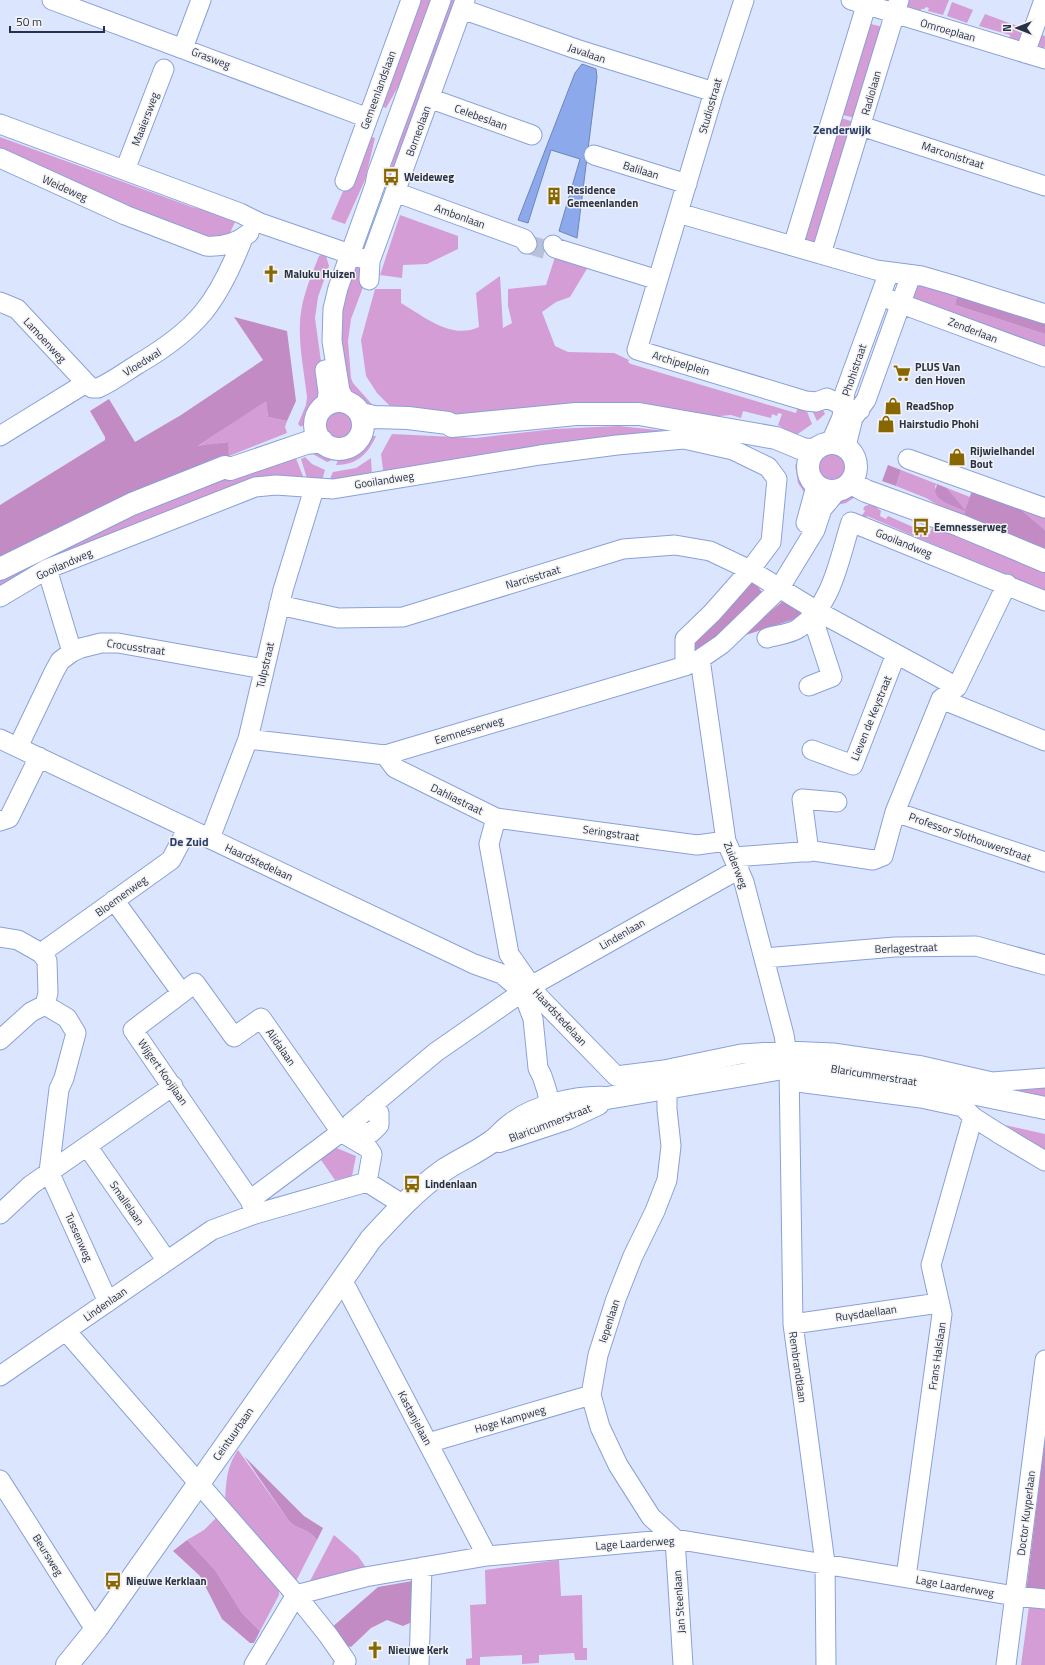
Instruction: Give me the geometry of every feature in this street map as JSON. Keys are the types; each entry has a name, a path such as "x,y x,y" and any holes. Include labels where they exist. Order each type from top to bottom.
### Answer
{"main road":[{"path":"349,413 352,445 343,449 333,448 318,432 320,410 349,413 374,417 408,418 448,423 452,426 576,414 639,414 776,438 805,450 831,446 852,452 856,459 834,480"},
{"path":"733,430 834,480 959,525 1045,561"},
{"name":"Gooilandweg","path":"0,569 132,504 225,467 227,461 303,432 318,432"},
{"path":"831,446 809,458 834,480"},
{"name":"Blaricummerstraat","path":"402,1204 444,1170 492,1142 502,1141 546,1116 568,1118 600,1104 607,1098 789,1066 834,1067 904,1079 1045,1108"},
{"name":"Ceintuurbaan","path":"67,1665 97,1628 371,1239 402,1204"}],"street":[{"name":"Grasweg","path":"52,0 368,118"},
{"path":"183,48 202,0"},
{"name":"Gemeenlandslaan","path":"345,180 411,0"},
{"path":"349,413 340,390 332,341 331,320 353,214 377,174 441,0"},
{"name":"Studiostraat","path":"678,213 714,92 744,0"},
{"path":"1025,53 1044,0"},
{"path":"793,246 859,3"},
{"name":"Omroeplaan","path":"859,3 897,7 1045,59"},
{"name":"Javalaan","path":"464,4 576,49 714,92"},
{"name":"Borneolaan","path":"369,280 370,261 464,4"},
{"name":"Radiolaan","path":"821,254 897,7"},
{"name":"Maaiersweg","path":"125,170 164,69"},
{"name":"Celebeslaan","path":"429,98 532,135"},
{"path":"0,124 240,213 260,223 370,261"},
{"name":"Marconistraat","path":"861,126 1045,186"},
{"name":"Balilaan","path":"594,155 687,184"},
{"name":"Weideweg","path":"0,158 125,215 206,246 225,245 243,238 260,223"},
{"name":"Ambonlaan","path":"395,192 526,240"},
{"path":"678,213 876,270 911,275 953,285 1045,314"},
{"name":"Archipelplein","path":"678,213 637,350 806,401 816,402 827,398 852,408"},
{"name":"Vloedwal","path":"86,383 92,388 104,385 183,335 214,300 243,238"},
{"path":"553,248 658,280"},
{"name":"Phohistraat","path":"831,446 853,418 852,408 845,392 889,272"},
{"name":"Phohistraat","path":"852,408 866,400 911,275"},
{"name":"Zenderlaan","path":"880,296 1045,357"},
{"name":"Lamoenweg","path":"0,302 17,309 86,383"},
{"path":"0,436 86,383"},
{"name":"Gooilandweg","path":"0,596 47,570 255,487 276,485 314,489 333,489 540,455 617,445 684,439 733,450 768,467 777,479 771,542 750,570"},
{"path":"908,459 1045,508"},
{"name":"Eemnesserweg","path":"248,739 385,755 692,663 722,644 779,589 800,556 805,525 834,480"},
{"name":"Tulpstraat","path":"210,838 248,739 279,605 314,489"},
{"name":"Gooilandweg","path":"814,614 828,594 851,522 1007,584 1045,601"},
{"name":"Narcisstraat","path":"279,605 338,618 403,617 623,549 674,545 710,550 750,570 779,589"},
{"path":"47,570 72,652"},
{"path":"692,663 685,639 712,613 750,570"},
{"path":"895,812 941,699 957,687 1007,584"},
{"path":"779,589 814,614 896,654 957,687"},
{"path":"767,638 798,629 814,614"},
{"path":"809,686 832,677 814,614"},
{"name":"Crocusstraat","path":"18,747 60,661 72,652 94,644 112,642 264,670"},
{"name":"Lieven de Keystraat","path":"812,750 853,765 896,654"},
{"name":"Zuiderweg","path":"692,663 733,856 744,882 764,958 789,1066"},
{"path":"941,699 1045,741"},
{"name":"Haardstedelaan","path":"0,739 474,964 502,974 522,993 539,997 616,1076"},
{"name":"Dahliastraat","path":"385,755 395,768 496,818 489,844 509,954"},
{"path":"0,821 9,818 39,757"},
{"path":"809,852 802,799 837,802"},
{"name":"Seringstraat","path":"496,818 697,845 733,856 809,852 872,860 883,856 895,812"},
{"name":"Professor Slothouwerstraat","path":"895,812 1045,862"},
{"name":"Bloemenweg","path":"41,954 171,860 188,828"},
{"name":"Lindenlaan","path":"373,1104 436,1052 522,993 733,856"},
{"path":"114,900 181,992"},
{"path":"0,937 18,940 41,954 47,961 48,993 45,1005 32,1012 0,1040"},
{"name":"Berlagestraat","path":"764,958 895,947 976,946 1045,964"},
{"name":"Haardstedelaan","path":"509,954 522,993 534,1019 535,1048 538,1068 534,1076 546,1116"},
{"name":"Alidalaan","path":"181,992 195,983 234,1037 261,1018 341,1132"},
{"name":"Wijgert Kooijlaan","path":"181,992 133,1030 173,1086 252,1207"},
{"path":"45,1005 67,1018 76,1033 64,1078 59,1089 49,1172"},
{"name":"Blaricummerstraat","path":"789,1066 833,1053 922,1066 992,1082 1045,1078"},
{"name":"Blaricummerstraat","path":"616,1076 664,1070 741,1054 963,1107 974,1117 1045,1161"},
{"name":"Rembrandtlaan","path":"789,1066 792,1324 825,1563 826,1665"},
{"path":"0,1214 31,1184 173,1086"},
{"name":"Iepenlaan","path":"667,1087 667,1109 671,1146 667,1180 655,1210 633,1256 616,1299 598,1355 591,1395 600,1427 618,1465 651,1517 675,1539"},
{"name":"Frans Halslaan","path":"906,1577 942,1314 931,1265 974,1117"},
{"path":"341,1132 368,1148 372,1154 366,1182 402,1204"},
{"name":"Lindenlaan","path":"0,1376 212,1230 252,1207 341,1132"},
{"path":"52,1145 57,1152 70,1157"},
{"name":"Smallelaan","path":"87,1146 167,1261"},
{"name":"Tussenweg","path":"49,1172 108,1302"},
{"name":"Lindenlaan","path":"252,1207 366,1182"},
{"name":"Kastanjelaan","path":"341,1282 347,1289 487,1556"},
{"name":"Ruysdaellaan","path":"792,1324 939,1303"},
{"path":"66,1331 296,1595 328,1635 346,1662 343,1665"},
{"name":"Doctor Kuyperlaan","path":"1006,1665 1045,1360"},
{"name":"Hoge Kampweg","path":"428,1443 591,1395"},
{"name":"Beursweg","path":"0,1480 89,1620 97,1628"},
{"name":"Lage Laarderweg","path":"296,1595 366,1576 487,1556 675,1539 1015,1596 1045,1599"},
{"name":"Jan Steenlaan","path":"675,1539 684,1665"},
{"path":"419,1665 422,1567"},
{"path":"254,1665 296,1595"}],"shaded area":[{"path":"418,0 433,0 410,66 386,108 380,106"},
{"path":"447,0 461,0 396,178 389,176 399,131"},
{"path":"906,0 949,0 943,15 928,11 929,8 926,7 921,9 919,17 902,11"},
{"path":"952,2 973,10 967,23 947,16"},
{"path":"985,14 1023,28 1017,45 1008,44 1010,35 979,26"},
{"path":"867,23 883,27 855,118 839,114"},
{"path":"1040,34 1045,36 1045,46 1041,55 1034,50"},
{"path":"838,117 854,122 820,244 802,241"},
{"path":"367,136 375,138 365,180 345,224 331,219"},
{"path":"0,137 192,207 237,218 228,237 204,240 0,155"},
{"path":"400,215 458,236 458,249 427,264 403,265 402,278 380,275"},
{"path":"323,254 326,256 329,266 318,297 315,318 323,376 322,400 309,419 301,427 298,424 306,405 307,397 300,344 301,312 311,276 319,256"},
{"path":"555,257 588,267 570,297 556,302 542,312 555,346 568,352 614,353 629,360 628,362 631,364 796,413 799,404 806,409 812,424 795,436 778,425 782,414 778,413 777,416 772,414 771,418 743,411 741,418 731,415 698,418 502,411 458,414 391,414 391,407 377,393 366,376 361,340 375,289 401,289 401,303 419,314 448,329 458,331 469,330 479,327 476,293 500,276 503,328 512,323 508,306 508,289 546,285"},
{"path":"360,266 365,282 351,319 348,341 351,378 353,383 377,410 373,409 349,391 338,343 343,288 354,268"},
{"path":"922,284 957,295 955,305 1045,334 1045,350 913,302 911,294 914,286"},
{"path":"957,295 1045,321 1045,334 955,305"},
{"path":"234,317 287,331 296,401 287,421 268,417 266,401 198,446 228,442 229,456 0,562 0,505 105,440 105,437 90,411 109,399 135,442 181,415 263,360"},
{"path":"266,400 268,417 287,421 285,427 287,433 229,456 227,442 197,447"},
{"path":"821,405 825,414 817,421 811,408"},
{"path":"339,410 350,414 354,425 350,436 339,440 328,436 324,425 328,414"},
{"path":"619,426 676,432 384,477 381,454 392,434 476,438 554,429"},
{"path":"367,436 376,436 369,448 361,457 350,463 336,465 340,455 357,449"},
{"path":"854,437 866,455 867,472 861,466 857,456"},
{"path":"318,447 331,454 330,461 327,462 311,453"},
{"path":"293,451 303,476 302,482 276,479 0,591 0,579 164,501"},
{"path":"832,453 843,457 847,468 843,479 832,483 821,479 817,468 821,457"},
{"path":"305,457 312,464 325,470 321,484 308,482 301,459"},
{"path":"371,458 372,477 329,481 333,472 356,468"},
{"path":"795,464 801,471 805,480 808,489 808,498 798,483"},
{"path":"888,465 901,470 896,486 882,481"},
{"path":"901,470 937,484 935,486 938,498 964,510 947,488 970,497 963,516 953,514 926,498 896,486"},
{"path":"937,484 947,488 965,510 973,488 1019,508 1045,530 1045,551 963,516 965,511 938,498 935,492"},
{"path":"850,493 861,493 846,503 828,507"},
{"path":"872,504 881,511 880,516 886,519 888,516 929,534 932,528 950,530 1003,555 1045,572 1045,592 867,516 866,519 860,518 865,511 863,509 865,506"},
{"path":"1019,508 1045,518 1045,530"},
{"path":"752,579 765,596 702,649 694,651 689,646"},
{"path":"783,601 807,615 740,637"},
{"path":"1045,1082 1045,1098 978,1087"},
{"path":"1005,1125 1045,1134 1045,1150"},
{"path":"334,1147 356,1156 352,1176 335,1180 319,1157"},
{"path":"1045,1438 1045,1595 1026,1593"},
{"path":"238,1450 289,1521 310,1533 317,1540 295,1583 225,1504 226,1483 229,1469"},
{"path":"244,1456 304,1516 323,1528 317,1540 310,1533 289,1521"},
{"path":"217,1517 279,1591 279,1595 260,1631 242,1613 215,1570 187,1540 204,1530"},
{"path":"334,1535 358,1556 369,1572 310,1581"},
{"path":"187,1540 215,1570 242,1613 260,1631 254,1643 250,1643 222,1619 200,1576 173,1551"},
{"path":"559,1560 561,1596 582,1595 583,1648 587,1648 587,1660 575,1660 574,1653 539,1655 539,1663 522,1664 522,1655 480,1657 480,1665 466,1665 466,1659 472,1658 470,1605 486,1604 485,1570"},
{"path":"418,1580 412,1622 403,1626 387,1620 371,1628 351,1647 344,1645 330,1629 378,1587"},
{"path":"1029,1606 1045,1606 1045,1665 1021,1665"}],"water":[{"path":"582,64 596,69 597,77 577,238 559,231 580,159 551,150 528,223 518,220 575,73"}],"tunnel":[{"path":"527,244 551,251"}],"place":[{"name":"Weideweg","path":"391,177"},
{"name":"Residence Gemeenlanden","path":"554,196"},
{"name":"Maluku Huizen","path":"271,274"},
{"name":"PLUS Van den Hoven","path":"902,373"},
{"name":"ReadShop","path":"893,406"},
{"name":"Hairstudio Phohi","path":"886,424"},
{"name":"Rijwielhandel Bout","path":"957,457"},
{"name":"Eemnesserweg","path":"921,527"},
{"name":"Lindenlaan","path":"412,1184"},
{"name":"Nieuwe Kerklaan","path":"113,1581"},
{"name":"Nieuwe Kerk","path":"375,1650"}],"district":[{"name":"Zenderwijk","path":"842,130"},
{"name":"De Zuid","path":"189,842"}]}
